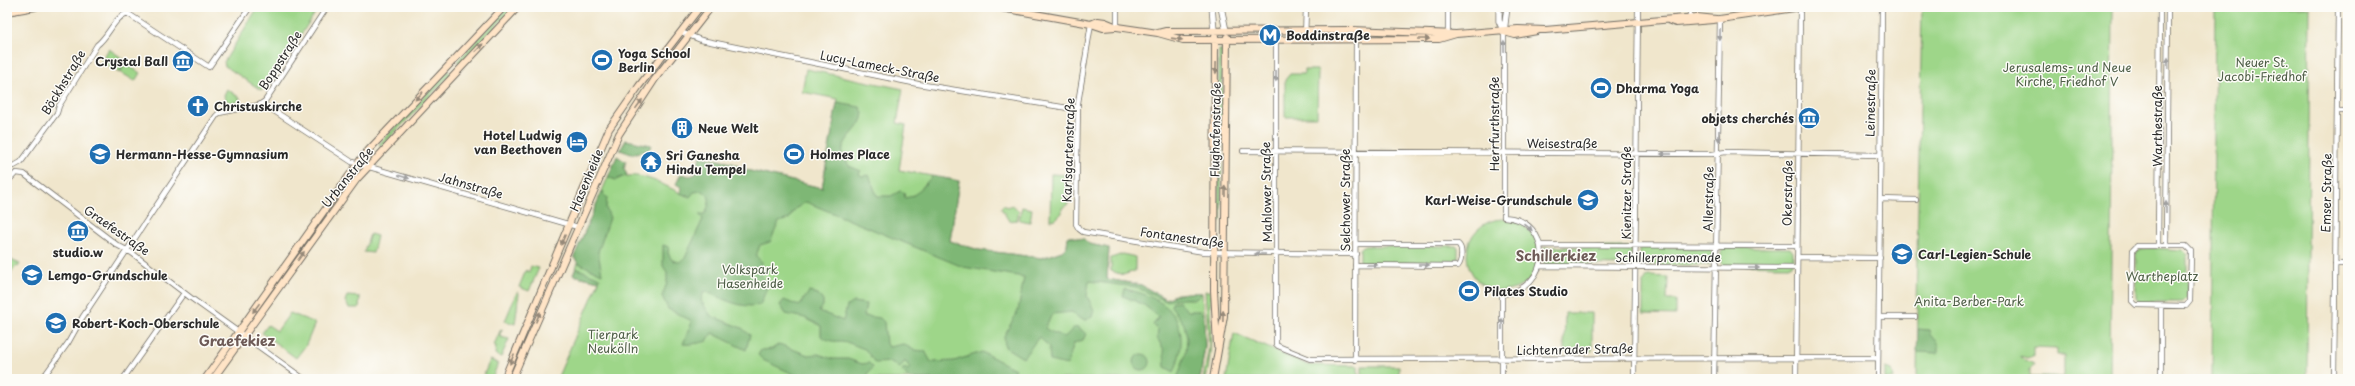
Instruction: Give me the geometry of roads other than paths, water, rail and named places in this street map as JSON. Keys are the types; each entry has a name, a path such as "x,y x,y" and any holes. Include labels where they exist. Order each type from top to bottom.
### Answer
{"main road":[{"path":"7,12 35,7"},
{"name":"Urbanstraße","path":"213,379 241,334 358,164 374,144 504,7"},
{"name":"Urbanstraße","path":"205,379 241,334 367,166 518,7"},
{"name":"Hasenheide","path":"504,379 570,224 604,139 623,107 700,7"},
{"name":"Hasenheide","path":"512,379 615,140 655,79 711,7"},
{"path":"996,7 1091,24 1103,28 1117,27 1183,40 1443,39 1456,34"},
{"path":"1158,34 1166,31 1356,30 1448,32 1456,34 1504,32 1518,29 1538,30 1670,21 1676,23 1690,20 1718,18 1758,10 1800,7"},
{"name":"Flughafenstraße","path":"1214,31 1214,253 1218,351"},
{"name":"Flughafenstraße","path":"1218,351 1223,326 1226,31"},
{"path":"452,62 459,69"},
{"path":"623,107 625,115 629,119"},
{"path":"374,144 381,151"},
{"path":"578,204 586,207"},
{"path":"1214,225 1225,225"},
{"path":"1213,379 1218,351"}],"street":[{"path":"128,7 127,13 210,67 250,7"},
{"name":"Boppstraße","path":"262,103 326,7"},
{"path":"1117,7 1117,27"},
{"name":"Flughafenstraße","path":"1212,7 1214,31"},
{"name":"Flughafenstraße","path":"1221,7 1226,31"},
{"path":"1305,39 1306,7"},
{"path":"1448,7 1448,32"},
{"path":"1499,7 1499,22 1504,32"},
{"path":"1504,32 1507,7"},
{"name":"Kienitzer Straße","path":"1634,379 1638,7"},
{"path":"1690,7 1690,20"},
{"name":"Okerstraße","path":"1796,379 1800,7"},
{"name":"Leinestraße","path":"1878,379 1882,7"},
{"name":"Warthestraße","path":"2158,246 2160,7"},
{"name":"Warthestraße","path":"2166,246 2168,7"},
{"name":"Emser Straße","path":"2334,379 2338,7"},
{"name":"Böckhstraße","path":"7,164 14,166 19,164 57,113 59,106 97,45 103,40 119,18 127,13"},
{"name":"Allerstraße","path":"1714,379 1716,267 1718,246 1718,18"},
{"name":"Karlsgartenstraße","path":"1078,229 1076,224 1078,107 1091,24"},
{"name":"Selchower Straße","path":"1355,360 1356,30"},
{"name":"Lucy-Lameck-Straße","path":"681,32 688,36 812,63 933,86 1068,108 1078,107"},
{"name":"Herrfurthstraße","path":"1504,32 1504,217 1516,219 1526,224 1535,234 1540,245"},
{"name":"Mahlower Straße","path":"1276,39 1276,344"},
{"path":"42,379 78,328 80,321 126,250 219,113 262,103"},
{"name":"Jahnstraße","path":"262,103 348,160 358,164 578,227"},
{"path":"2337,111 2348,111"},
{"name":"Weisestraße","path":"1243,151 1880,155"},
{"name":"Graefestraße","path":"7,182 14,174 24,174 304,379"},
{"path":"1880,199 1916,200"},
{"name":"Fontanestraße","path":"1078,229 1084,232 1156,245 1224,254 1356,254"},
{"path":"1355,265 1458,266 1461,262 1461,248 1458,244 1356,244"},
{"path":"1502,379 1502,294 1515,292 1527,285 1536,274 1540,266 1540,245"},
{"name":"Schillerpromenade","path":"1540,245 1797,246"},
{"path":"2137,246 2166,246 2186,246 2191,250 2190,301 2186,306 2136,306 2132,301 2133,250 2137,246"},
{"path":"1797,257 1880,258"},
{"path":"2335,264 2348,264"},
{"name":"Schillerpromenade","path":"1540,266 1797,268"},
{"path":"123,379 184,292"},
{"path":"2161,306 2161,379"},
{"path":"1879,317 1915,317"},
{"name":"Lichtenrader Straße","path":"1276,344 1308,359 1502,360 1878,358"}],"place":[{"name":"Boddinstraße","path":"1270,35"},
{"name":"Yoga School Berlin","path":"602,60"},
{"name":"Crystal Ball","path":"183,61"},
{"name":"Dharma Yoga","path":"1601,88"},
{"name":"Christuskirche","path":"198,106"},
{"name":"objets cherchés","path":"1809,118"},
{"name":"Neue Welt","path":"682,128"},
{"name":"Hotel Ludwig van Beethoven","path":"577,142"},
{"name":"Hermann-Hesse-Gymnasium","path":"100,154"},
{"name":"Holmes Place","path":"794,154"},
{"name":"Sri Ganesha Hindu Tempel","path":"651,162"},
{"name":"Karl-Weise-Grundschule","path":"1588,200"},
{"name":"studio.w","path":"78,231"},
{"name":"Carl-Legien-Schule","path":"1902,254"},
{"name":"Lemgo-Grundschule","path":"32,275"},
{"name":"Pilates Studio","path":"1469,291"},
{"name":"Robert-Koch-Oberschule","path":"56,323"}],"district":[{"name":"Schillerkiez","path":"1556,255"},
{"name":"Graefekiez","path":"237,340"}],"park label":[{"name":"Neuer St. Jacobi-Friedhof","path":"2262,69"},
{"name":"Jerusalems- und Neue Kirche, Friedhof V","path":"2067,74"},
{"name":"Volkspark Hasenheide","path":"750,276"},
{"name":"Wartheplatz","path":"2162,276"},
{"name":"Anita-Berber-Park","path":"1969,301"},
{"name":"Tierpark Neukölln","path":"613,341"}]}
